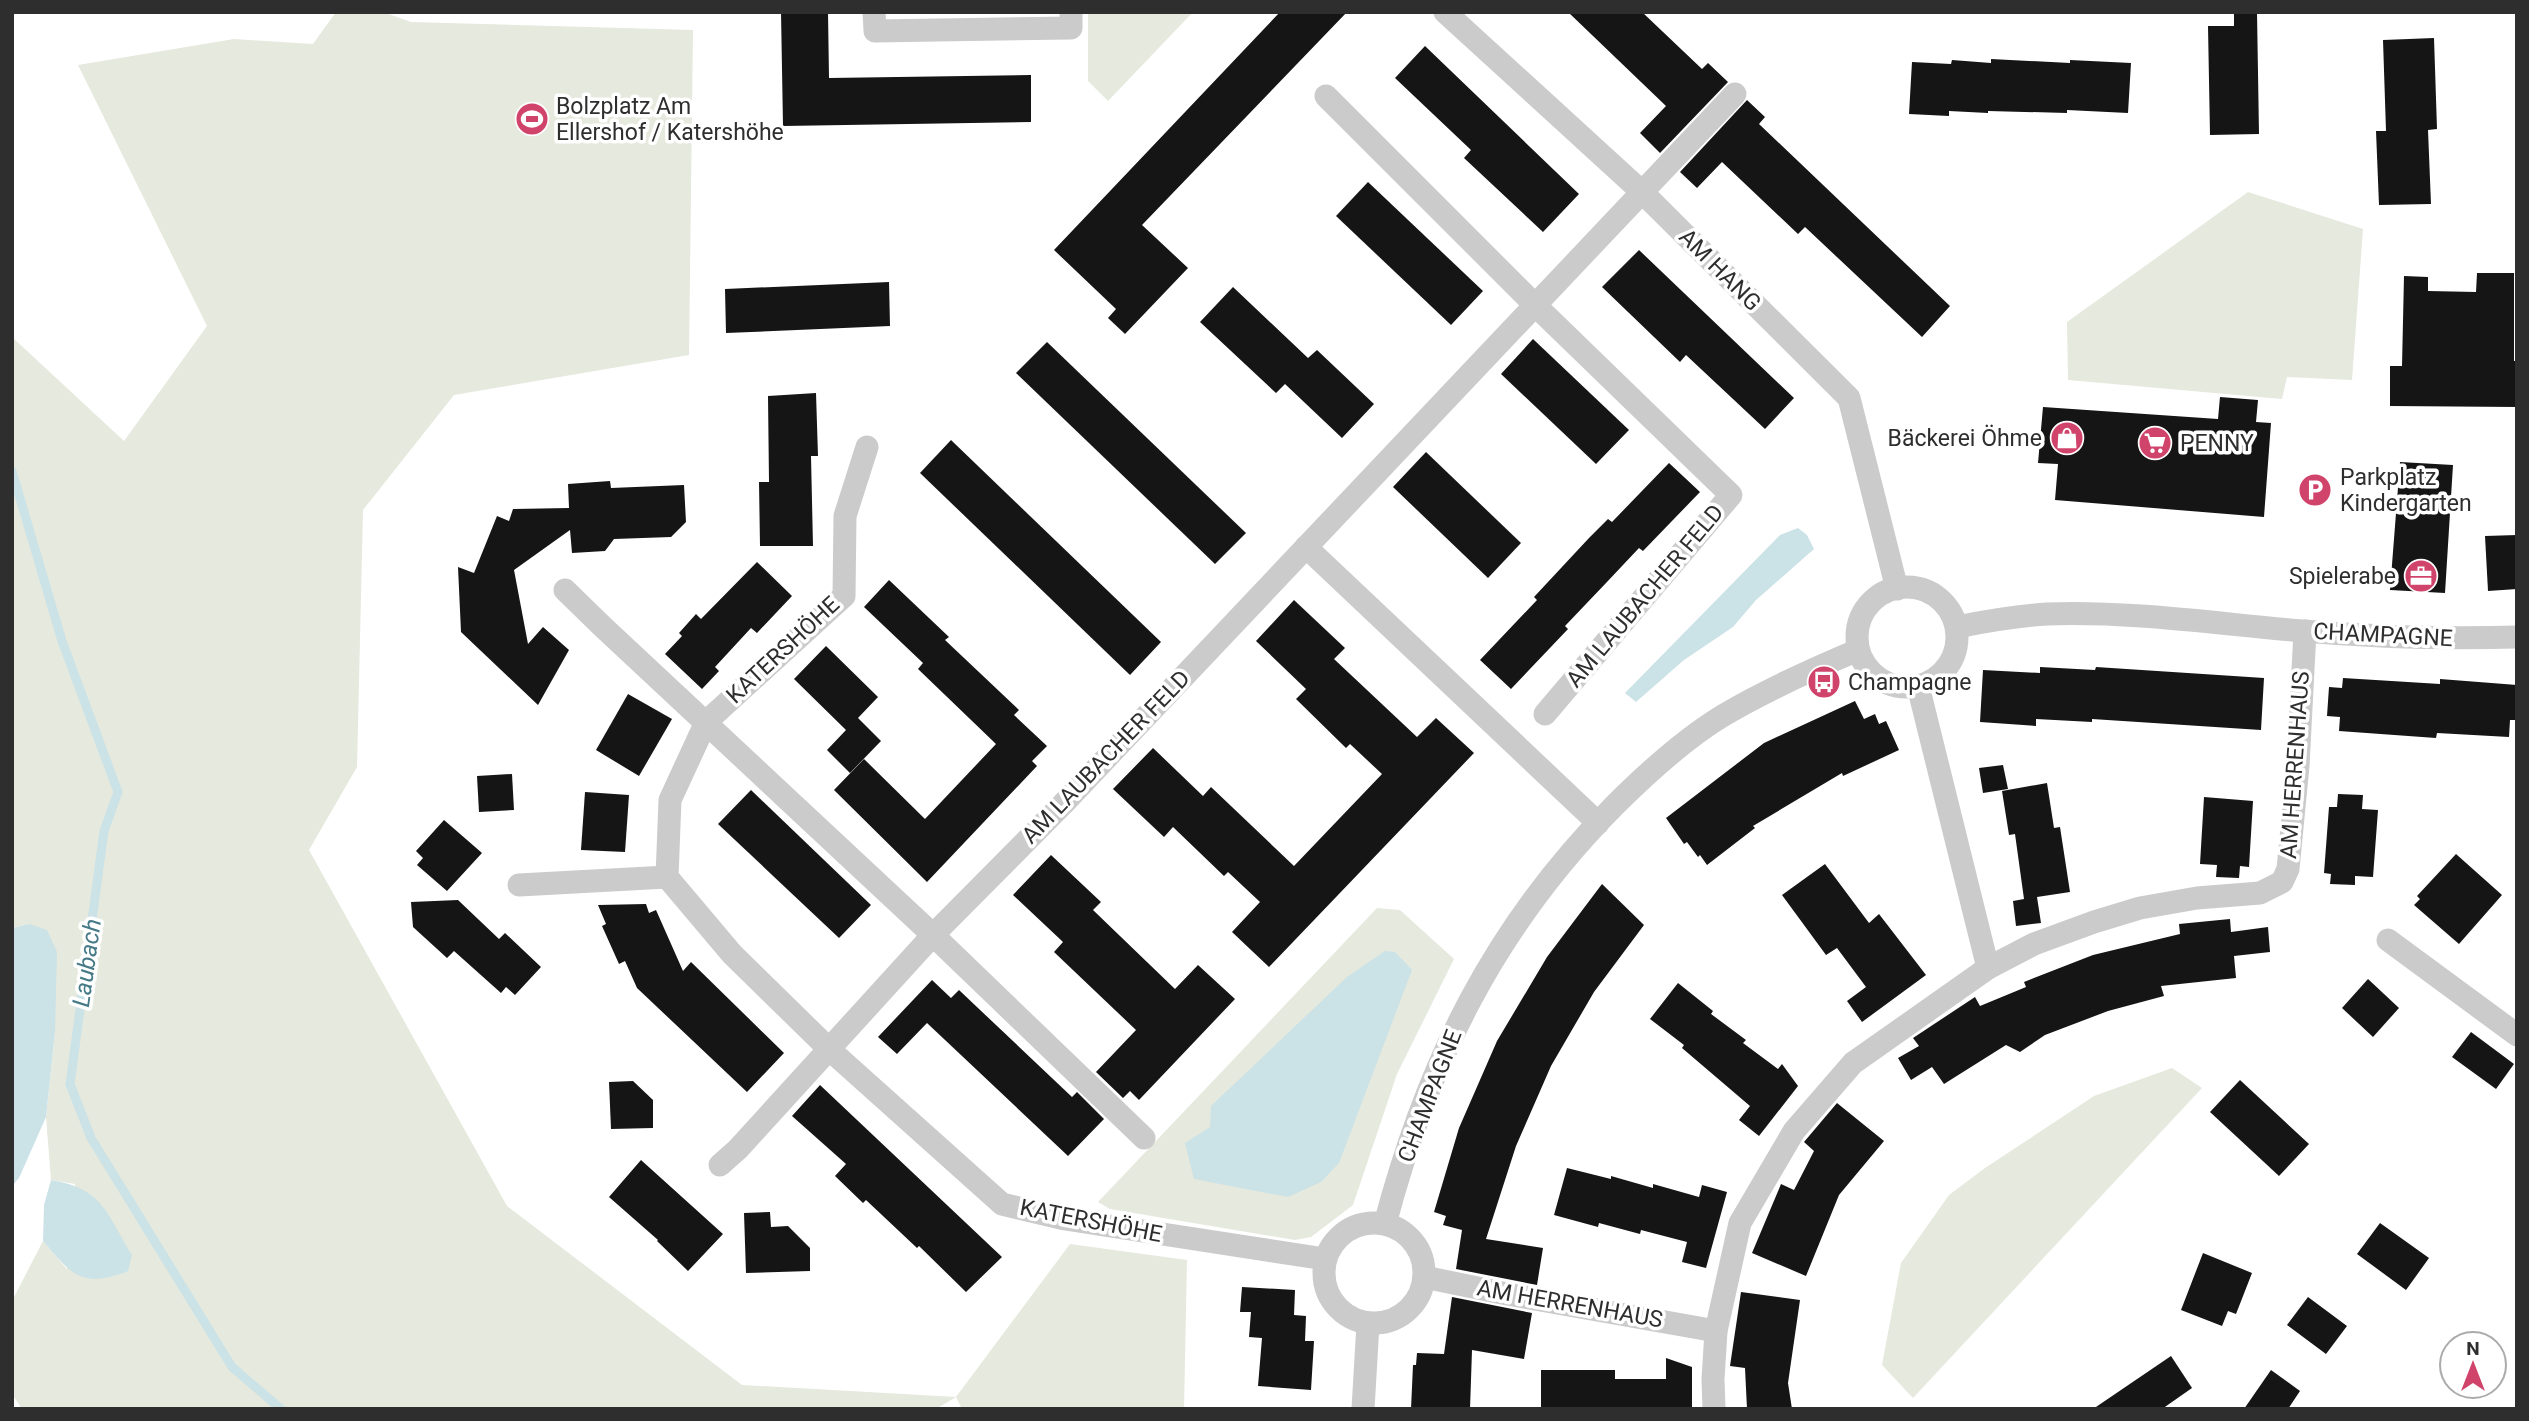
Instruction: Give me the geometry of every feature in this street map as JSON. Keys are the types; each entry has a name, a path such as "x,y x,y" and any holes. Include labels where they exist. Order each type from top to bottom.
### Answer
{"street":[{"path":"874,12 874,31 1071,28 1071,12"},
{"name":"AM HANG","path":"1445,12 1642,192 1849,398 1897,589"},
{"name":"AM LAUBACHER FELD","path":"830,1050 933,935 1063,804 1735,94"},
{"path":"1326,96 1535,305"},
{"name":"AM LAUBACHER FELD","path":"1535,305 1731,495 1545,714"},
{"name":"KATERSHÖHE","path":"867,447 845,516 844,596 706,722 670,800 667,877 732,954 830,1050 1002,1204 1065,1219 1325,1259"},
{"path":"1306,547 1598,822"},
{"path":"1908,587 1923,590 1940,599 1952,612 1957,627 1955,654 1947,667 1936,679 1918,686 1901,687 1875,677 1864,666 1858,650 1856,632 1863,611 1880,595 1897,589 1908,587"},
{"name":"KATERSHÖHE","path":"565,590 706,722"},
{"name":"CHAMPAGNE","path":"1957,627 2048,614 2197,621 2305,631 2468,638 2517,637"},
{"name":"AM HERRENHAUS","path":"1714,1409 1716,1331 1740,1223 1794,1131 1853,1063 1988,968 2034,944 2140,908 2197,898 2260,892 2282,882 2288,869 2297,779 2305,631"},
{"name":"CHAMPAGNE","path":"1385,1224 1414,1126 1438,1065 1464,1010 1486,968 1565,857 1656,768 1724,715 1858,650"},
{"path":"1918,686 1988,968"},
{"path":"706,722 1144,1138"},
{"path":"519,885 667,877"},
{"path":"2388,940 2517,1035"},
{"path":"720,1165 830,1050"},
{"path":"1367,1223 1385,1224 1404,1232 1419,1251 1424,1277 1422,1288 1408,1311 1383,1323 1368,1324 1352,1319 1336,1307 1325,1286 1325,1259 1329,1249 1342,1234 1367,1223"},
{"name":"AM HERRENHAUS","path":"1424,1277 1716,1331"},
{"path":"1363,1409 1368,1324"}],"shaded area":[{"path":"336,12 383,12 411,22 693,30 689,355 454,395 363,510 357,767 309,850 507,1206 742,1385 956,1397 936,1409 22,1409 12,1394 12,1301 43,1241 67,1269 75,1184 51,1180 46,1117 55,1032 29,924 12,928 12,337 124,441 207,326 78,65 234,39 313,44"},
{"path":"1088,12 1193,12 1108,101 1088,81"},
{"path":"2248,192 2363,229 2352,380 2287,377 2282,399 2068,380 2067,322"},
{"path":"1377,908 1400,910 1454,959 1397,1074 1353,1205 1311,1237 1295,1240 1110,1209 1098,1202"},
{"path":"2172,1068 2202,1088 1913,1398 1882,1365 1901,1263 1949,1195 2094,1096"},
{"path":"1070,1244 1187,1260 1184,1409 962,1409 956,1397"}],"water":[{"path":"1798,528 1807,535 1814,549 1756,600 1733,627 1684,660 1636,702 1625,693 1780,535"},
{"path":"29,924 47,930 57,952 55,1032 46,1117 19,1178 12,1186 12,928"},
{"path":"1385,951 1395,952 1412,970 1339,1163 1321,1182 1288,1197 1194,1179 1185,1143 1210,1127 1211,1106 1347,977"},
{"path":"51,1180 82,1190 102,1205 132,1255 128,1271 99,1279 79,1276 62,1263 43,1241 44,1205"}],"building":[{"path":"781,12 828,12 829,78 1031,75 1031,122 783,126"},
{"path":"1280,12 1347,12 1142,225 1188,268 1125,334 1108,318 1116,309 1054,250"},
{"path":"1568,12 1642,12 1702,69 1708,63 1728,82 1660,153 1640,133 1666,106"},
{"path":"2234,12 2257,12 2259,134 2210,135 2208,26 2234,26"},
{"path":"2434,38 2437,129 2428,130 2431,204 2379,205 2376,131 2386,131 2383,40"},
{"path":"1425,46 1579,194 1543,232 1464,158 1471,150 1395,78"},
{"path":"1991,59 2131,63 2128,113 2067,110 2067,113 1949,111 1949,116 1909,114 1912,62 1951,64 1952,60 1991,63"},
{"path":"1747,100 1765,117 1759,124 1950,306 1922,337 1805,227 1798,234 1722,162 1697,188 1680,172"},
{"path":"1368,182 1483,291 1451,325 1336,216"},
{"path":"1639,250 1794,398 1765,429 1686,355 1680,362 1602,287"},
{"path":"2477,273 2514,273 2517,407 2390,406 2390,366 2402,366 2404,276 2428,277 2428,291 2476,292"},
{"path":"889,282 890,326 726,333 725,289"},
{"path":"1233,287 1308,358 1317,350 1374,404 1342,438 1285,384 1276,393 1200,322"},
{"path":"1533,339 1629,430 1596,464 1501,374"},
{"path":"1047,342 1246,533 1215,564 1016,373"},
{"path":"816,393 818,456 811,456 813,546 760,546 759,482 769,482 768,396"},
{"name":"PENNY","path":"2220,397 2258,400 2256,422 2271,423 2264,517 2055,500 2058,464 2038,463 2043,407 2218,419"},
{"path":"951,440 1161,642 1130,675 920,473"},
{"path":"1426,452 1521,543 1488,578 1393,487"},
{"path":"2400,462 2453,465 2445,593 2390,590"},
{"path":"1669,463 1700,492 1643,551 1639,548 1565,626 1568,629 1511,689 1480,660 1537,600 1534,597 1589,538 1608,519 1612,522"},
{"path":"610,481 611,488 684,485 686,522 671,537 614,539 605,551 572,553 570,530 514,570 528,644 543,627 569,650 538,705 461,632 458,567 474,573 497,516 509,521 513,509 569,508 568,484"},
{"path":"2517,535 2517,589 2488,591 2485,536"},
{"path":"757,562 792,596 757,633 751,628 715,667 719,671 702,689 665,654 682,636 679,633 696,614 701,619"},
{"path":"889,580 949,637 945,640 1019,710 1014,715 1047,746 1032,761 1037,766 927,882 834,790 864,759 925,819 996,744 918,669 923,663 864,607"},
{"path":"1294,600 1345,648 1334,659 1417,737 1436,718 1474,753 1269,967 1232,932 1260,902 1228,872 1224,876 1173,827 1164,837 1113,789 1153,748 1203,796 1211,787 1294,866 1382,774 1350,744 1346,748 1296,699 1306,689 1256,641"},
{"path":"826,646 878,697 858,718 881,741 850,773 827,750 846,730 794,679"},
{"path":"2040,667 2095,670 2096,667 2264,678 2261,730 2092,719 2092,722 2036,719 2036,726 1980,722 1983,670 2040,673"},
{"path":"2343,678 2440,684 2440,679 2517,685 2517,720 2510,720 2509,737 2437,733 2436,738 2339,731 2340,717 2327,716 2329,687 2342,688"},
{"path":"628,694 672,719 639,776 596,750"},
{"path":"1855,701 1864,719 1875,714 1879,724 1886,721 1899,750 1843,776 1842,773 1753,826 1755,828 1707,865 1687,842 1684,844 1666,818 1764,743"},
{"path":"2003,765 2008,789 1983,793 1979,768"},
{"path":"512,774 514,810 479,812 477,776"},
{"path":"2047,783 2054,828 2060,827 2070,892 2037,897 2041,923 2016,926 2013,901 2024,899 2015,834 2009,835 2002,791"},
{"path":"751,790 871,905 839,938 718,824"},
{"path":"585,792 629,795 625,852 581,850"},
{"path":"2338,794 2363,795 2362,809 2378,810 2373,877 2355,876 2355,885 2330,884 2331,874 2324,873 2329,807 2337,807"},
{"path":"2204,797 2253,801 2249,867 2240,866 2239,878 2216,877 2217,865 2200,864"},
{"path":"444,820 482,853 447,891 417,865 423,858 416,851"},
{"path":"2456,854 2502,895 2459,944 2414,905 2420,899 2417,896"},
{"path":"1051,855 1101,902 1093,910 1175,989 1198,965 1235,999 1139,1100 1130,1091 1123,1098 1096,1072 1136,1030 1054,952 1063,942 1013,895"},
{"path":"1825,864 1869,923 1879,914 1926,975 1862,1022 1847,1001 1866,987 1837,948 1826,955 1782,895"},
{"path":"1602,884 1644,925 1594,992 1551,1066 1516,1146 1486,1239 1543,1248 1537,1285 1456,1269 1462,1230 1443,1225 1446,1216 1434,1212 1459,1128 1497,1041 1547,957"},
{"path":"458,900 499,939 505,933 541,967 515,995 506,987 501,993 454,951 447,958 413,927 411,902"},
{"path":"646,904 649,913 656,910 683,971 691,962 784,1053 747,1092 637,988 625,961 619,964 602,926 606,924 598,905"},
{"path":"2230,919 2231,932 2268,927 2270,952 2234,956 2236,978 2161,986 2164,996 2108,1011 2045,1035 2020,1052 2006,1045 1944,1084 1932,1067 1911,1080 1898,1058 1919,1046 1913,1038 1975,997 1980,1006 2026,987 2024,982 2093,955 2180,934 2179,924"},
{"path":"2368,979 2399,1008 2373,1037 2342,1008"},
{"path":"932,980 951,998 959,990 1072,1097 1077,1092 1104,1119 1068,1156 927,1023 897,1054 878,1037"},
{"path":"1678,983 1713,1011 1711,1014 1746,1040 1743,1043 1778,1069 1782,1064 1798,1086 1759,1136 1739,1120 1750,1106 1682,1048 1684,1045 1650,1019"},
{"path":"2471,1032 2514,1064 2496,1089 2452,1057"},
{"path":"2240,1080 2309,1144 2279,1176 2210,1112"},
{"path":"633,1081 653,1100 653,1128 611,1129 609,1082"},
{"path":"820,1085 1002,1257 966,1292 919,1246 917,1248 866,1200 863,1203 835,1176 846,1164 792,1116"},
{"path":"1837,1103 1884,1141 1839,1195 1806,1276 1752,1253 1781,1184 1794,1190 1814,1151 1804,1142"},
{"path":"641,1160 723,1234 688,1271 658,1240 609,1197"},
{"path":"1567,1168 1611,1179 1611,1176 1653,1188 1653,1184 1699,1197 1702,1185 1727,1192 1706,1268 1682,1262 1687,1242 1641,1230 1640,1234 1599,1223 1598,1227 1554,1215"},
{"path":"770,1212 771,1227 788,1226 810,1248 810,1271 746,1273 744,1213"},
{"path":"2380,1223 2429,1258 2406,1290 2357,1254"},
{"path":"2203,1253 2252,1273 2236,1314 2228,1311 2222,1326 2181,1310"},
{"path":"1242,1287 1295,1290 1294,1315 1306,1316 1305,1341 1314,1341 1311,1390 1258,1386 1262,1338 1249,1337 1251,1312 1240,1312"},
{"path":"1741,1292 1800,1300 1788,1383 1792,1409 1747,1409 1745,1368 1730,1366"},
{"path":"1452,1297 1532,1313 1524,1359 1472,1350 1470,1409 1411,1409 1413,1365 1416,1365 1417,1353 1444,1354"},
{"path":"2308,1297 2347,1326 2326,1354 2287,1325"},
{"path":"2171,1356 2192,1388 2162,1409 2093,1409"},
{"path":"1666,1358 1692,1367 1692,1409 1541,1409 1541,1370 1615,1370 1615,1379 1666,1379"},
{"path":"2271,1370 2300,1391 2288,1409 2244,1409"}],"waterway":[{"name":"Laubach","path":"12,471 62,641 118,792 104,831 70,1084 91,1138 232,1367 281,1409"}],"place":[{"name":"Bolzplatz Am Ellershof / Katershöhe","path":"532,119"},
{"name":"Bäckerei Öhme","path":"2067,438"},
{"name":"PENNY","path":"2155,443"},
{"name":"Parkplatz Kindergarten","path":"2315,490"},
{"name":"Spielerabe","path":"2421,576"},
{"name":"Champagne","path":"1824,682"}]}
